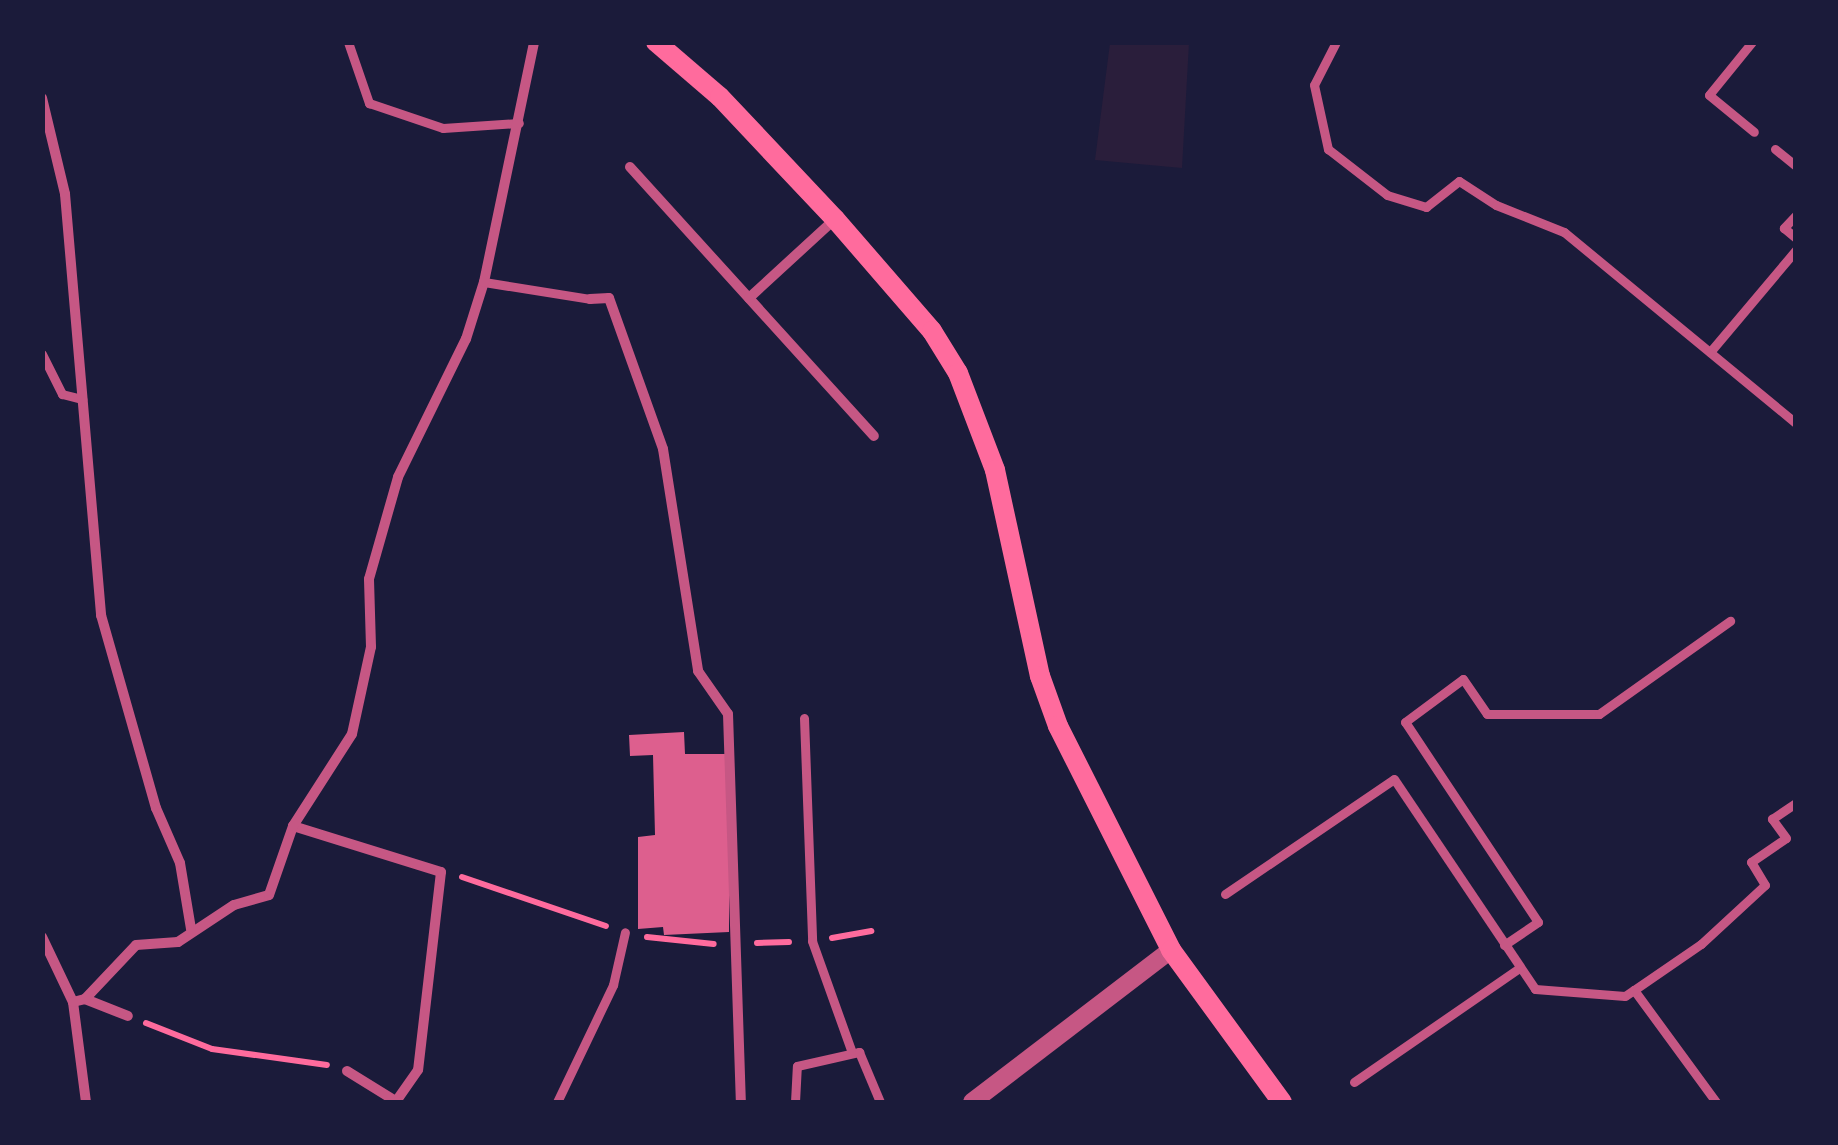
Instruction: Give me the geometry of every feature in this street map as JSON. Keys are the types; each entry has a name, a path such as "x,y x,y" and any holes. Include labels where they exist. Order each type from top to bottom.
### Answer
{"main road":[{"path":"656,42 720,97 834,218 932,331 978,417 1058,726 1171,950 1282,1102"}],"street":[{"path":"348,42 370,102 442,128 520,123"},
{"path":"79,1000 136,944 178,942 191,929 234,905 269,895 294,826 352,734 372,647 368,579 398,477 466,340 484,282 534,42"},
{"path":"1336,42 1314,85 1328,149 1388,195 1426,207 1458,181 1496,205 1564,232 1796,423"},
{"path":"1752,42 1709,94 1754,132"},
{"path":"42,98 66,194 101,615 156,808 180,863 191,929"},
{"path":"1775,149 1796,166"},
{"path":"630,167 874,436"},
{"path":"1796,215 1784,228 1796,238"},
{"path":"749,298 834,218"},
{"path":"1710,352 1796,250"},
{"path":"484,282 590,299 609,298 664,449 698,671 728,714 733,753 741,1102"},
{"path":"42,354 62,394 82,400"},
{"path":"1504,946 1538,922 1405,722 1463,679 1487,714 1599,714 1730,621"},
{"path":"804,718 812,941 852,1053"},
{"path":"1225,894 1394,779 1535,990 1625,996 1701,944 1766,884 1751,862 1786,838 1772,819 1796,804"},
{"path":"294,826 442,872 418,1070 397,1102 347,1071"},
{"path":"557,1102 613,986 625,932"},
{"path":"42,936 79,1000 86,1102"},
{"path":"972,1102 1171,950"},
{"path":"1354,1082 1518,968"},
{"path":"1634,990 1716,1102"},
{"path":"79,1000 128,1016"},
{"path":"795,1102 798,1066 860,1052 880,1102"}],"path":[{"path":"442,872 625,932 740,944"},
{"path":"128,1016 212,1049 306,1058 347,1071"}],"shaded area":[{"path":"1110,43 1189,43 1182,168 1095,160"}],"building":[{"path":"684,732 685,754 729,754 729,932 664,935 663,927 638,929 638,837 655,835 653,755 630,756 629,735"}]}
